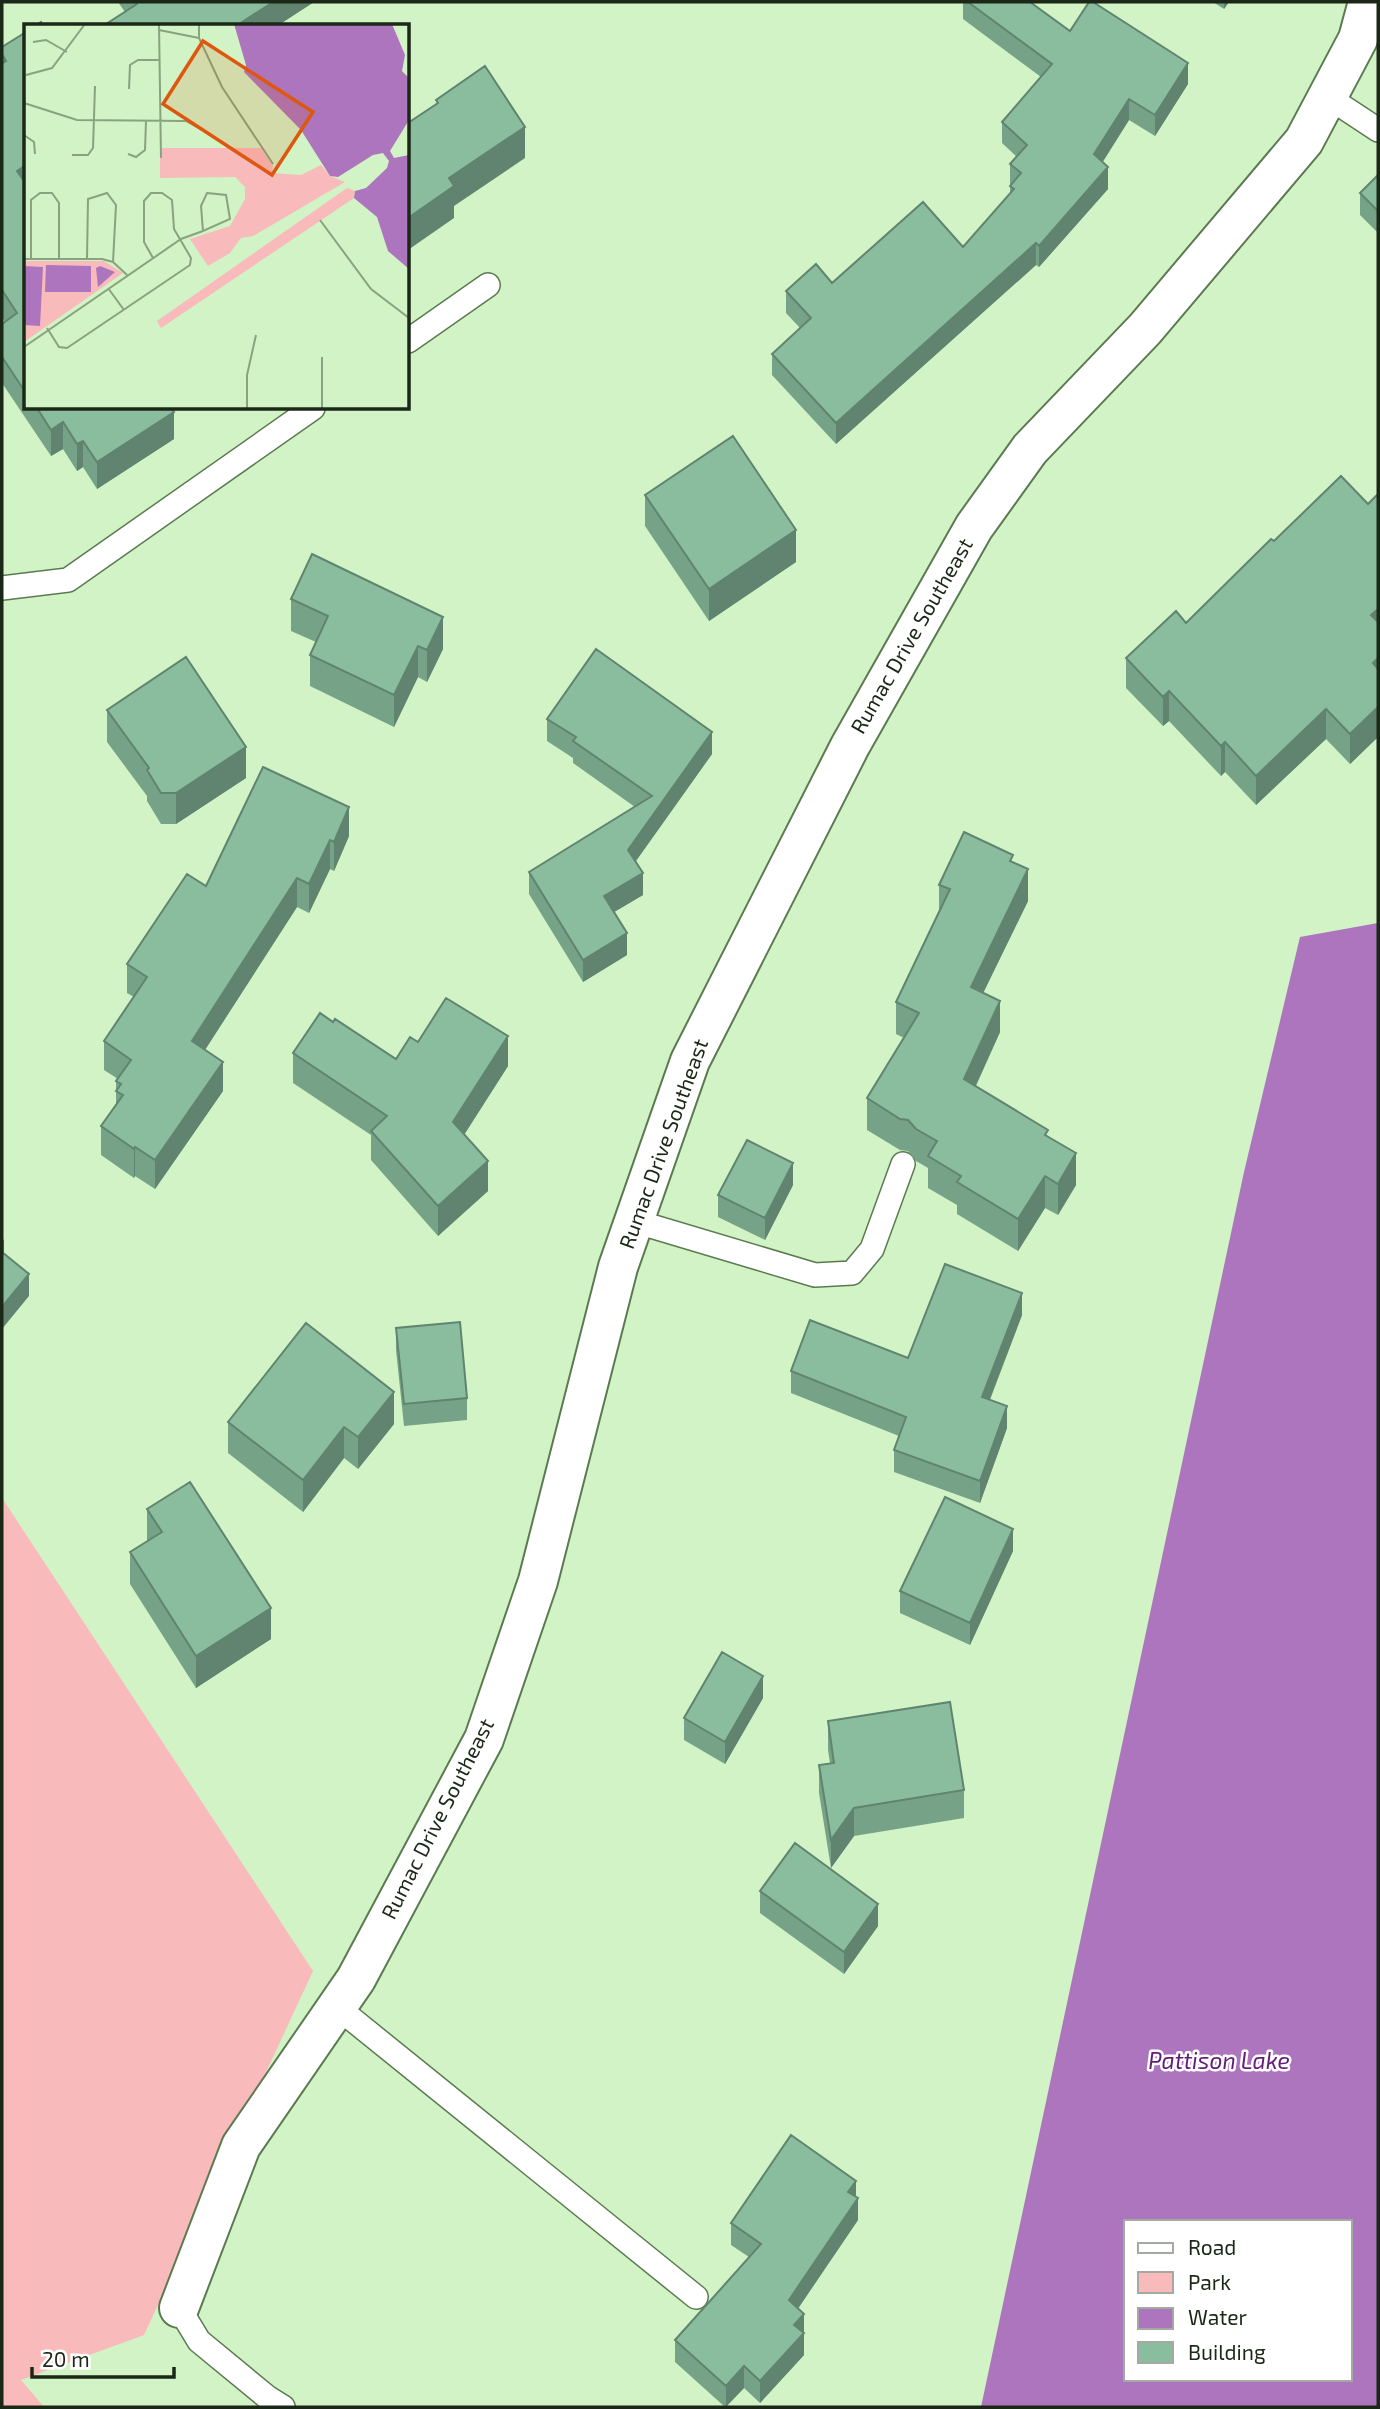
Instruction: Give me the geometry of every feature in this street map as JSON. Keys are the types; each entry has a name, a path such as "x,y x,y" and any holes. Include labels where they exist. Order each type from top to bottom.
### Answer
{"street":[{"name":"Rumac Drive Southeast","path":"179,2308 241,2146 356,1979 484,1739 538,1581 618,1267 690,1061 850,746 974,527 1030,449 1145,329 1304,141 1359,39 1368,2"}],"lane":[{"path":"1328,97 1378,130"},
{"path":"410,340 488,285"},
{"path":"2,587 68,580 310,410"},
{"path":"634,1221 815,1275 852,1273 872,1249 903,1164"},
{"path":"337,2007 696,2297"},
{"path":"179,2308 199,2341 283,2407"}],"green space":[{"path":"2,1498 313,1971 144,2335 21,2380 44,2407 2,2407"}],"water":[{"name":"Pattison Lake","path":"1378,923 1378,2407 981,2407 1244,1172 1300,937"}],"building":[{"path":"136,2 273,2 239,24 106,24 137,4"},
{"path":"968,2 1030,2 1070,31 1089,2 1093,2 1188,63 1155,115 1129,99 1094,154 1108,167 1039,246 1036,243 836,423 772,354 811,318 786,291 816,264 832,283 923,202 963,247 1014,189 1010,186 1021,173 1010,164 1027,145 1002,122 1052,64"},
{"path":"24,33 24,166 17,171 24,181 24,390 2,357 2,324 17,313 2,290 2,63 6,61 2,47"},
{"path":"485,66 525,127 449,178 454,186 410,217 410,122 438,103 436,100"},
{"path":"1378,175 1378,211 1360,193"},
{"path":"38,410 174,412 97,462 83,441 77,444 63,422 51,430"},
{"path":"733,436 796,530 709,589 645,495"},
{"path":"1341,476 1368,504 1378,494 1378,609 1371,615 1378,622 1378,658 1373,663 1378,669 1378,707 1350,734 1326,709 1256,776 1225,742 1221,746 1169,691 1163,697 1126,658 1176,611 1186,623 1271,539 1274,541"},
{"path":"312,554 443,617 427,650 418,646 394,695 310,655 328,616 291,599"},
{"path":"596,649 712,732 628,850 643,873 604,896 627,933 583,960 529,872 652,796 573,741 576,737 547,719"},
{"path":"186,657 246,747 176,793 161,793 147,770 149,768 107,710"},
{"path":"263,767 349,807 334,842 330,840 309,884 297,878 192,1041 223,1062 155,1160 101,1126 123,1095 116,1091 121,1084 116,1081 131,1060 104,1041 147,977 127,964 187,874 206,886"},
{"path":"964,832 1013,855 1010,861 1028,869 971,987 1000,1001 964,1079 1048,1130 1045,1135 1076,1153 1058,1184 1045,1176 1018,1219 957,1182 961,1176 928,1156 937,1141 916,1129 908,1120 900,1119 867,1098 919,1013 896,1002 950,889 939,885"},
{"path":"446,998 508,1036 453,1122 488,1161 438,1206 371,1131 387,1116 293,1053 320,1013 333,1022 335,1019 396,1059 410,1037 418,1042"},
{"path":"747,1140 793,1163 765,1218 718,1195"},
{"path":"2,1252 29,1274 2,1307"},
{"path":"945,1264 1022,1293 982,1397 1007,1406 980,1481 894,1450 906,1417 791,1371 810,1320 908,1358"},
{"path":"460,1322 467,1398 404,1404 396,1328"},
{"path":"306,1323 394,1392 358,1437 344,1427 303,1480 228,1422"},
{"path":"190,1482 271,1608 196,1656 130,1552 162,1532 147,1509"},
{"path":"945,1497 1013,1529 970,1623 900,1591"},
{"path":"722,1652 763,1676 725,1742 684,1718"},
{"path":"950,1702 964,1790 854,1808 831,1840 819,1765 834,1763 828,1721"},
{"path":"795,1843 878,1904 844,1952 760,1891"},
{"path":"791,2135 856,2181 848,2192 858,2198 789,2300 804,2314 794,2325 804,2333 760,2381 744,2366 726,2386 675,2340 761,2244 731,2223"}]}
